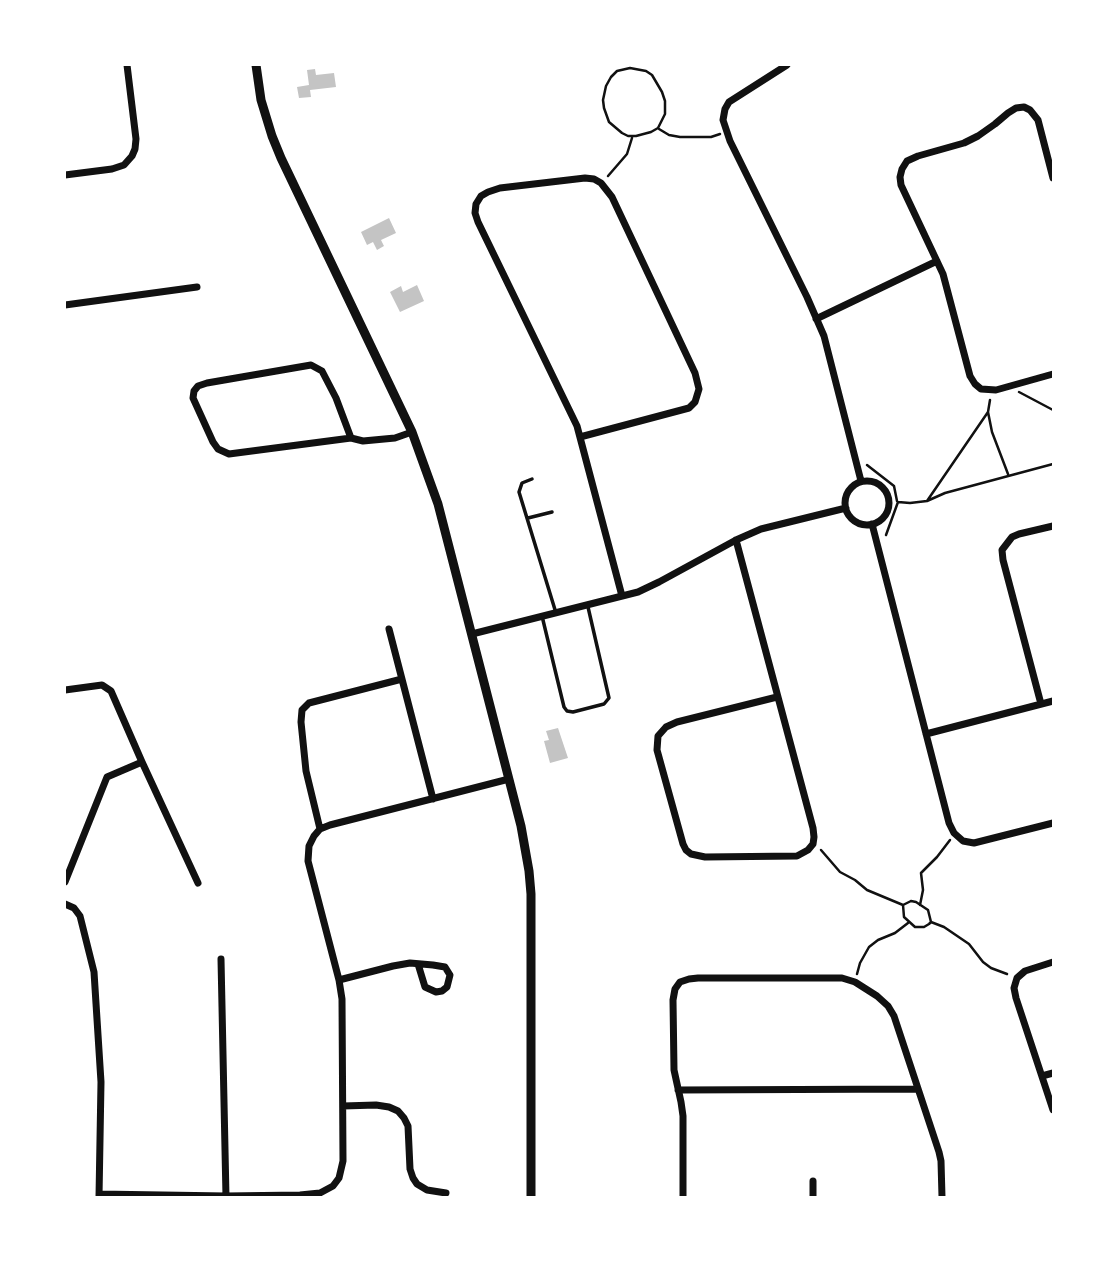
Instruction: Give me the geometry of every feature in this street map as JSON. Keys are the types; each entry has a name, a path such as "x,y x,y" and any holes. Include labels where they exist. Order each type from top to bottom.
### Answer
{"street":[{"path":"65,175 112,169 124,165 132,156 136,139 127,65"},
{"path":"256,65 261,100 281,158 412,432 438,504 509,779 525,848 531,894 531,1197"},
{"path":"787,65 729,102 723,120 725,130 824,336 861,481"},
{"path":"1053,178 1038,120 1024,107 1007,113 978,136 907,162 900,177 901,185 947,288 970,376 975,384 981,389 992,390 1053,374"},
{"path":"580,437 689,408 695,402 699,389 695,373 612,197 601,183 585,178 500,188 481,196 475,213 577,426 622,596"},
{"path":"816,319 937,261"},
{"path":"65,305 197,287"},
{"path":"65,298 74,303"},
{"path":"351,438 336,398 321,371 311,366 207,383 198,386 194,391 193,398 213,442 229,454 351,438 362,441 395,438 412,432"},
{"path":"861,481 874,482 883,488 888,496 885,516 872,524 859,523 850,517 846,508 847,493 861,481"},
{"path":"472,634 638,592 761,529 846,508"},
{"path":"872,524 949,823 954,833 963,841 974,843 1053,823"},
{"path":"1041,704 1002,550 1012,537 1053,526"},
{"path":"736,540 813,828 813,844 797,856 705,858 691,854 682,844 657,750 658,736 670,725 777,697"},
{"path":"389,629 433,799"},
{"path":"320,829 306,771 302,709 309,703 402,679"},
{"path":"65,690 102,685 111,691 198,883"},
{"path":"926,734 1053,701"},
{"path":"65,882 107,777 142,762"},
{"path":"65,904 74,908 80,916 94,972 101,1082 99,1196 226,1197 320,1193 333,1186 339,1178 343,1161 342,999 308,860 309,846 320,829 330,825 509,779"},
{"path":"221,959 226,1197"},
{"path":"1053,962 1025,971 1017,978 1014,988 1053,1110"},
{"path":"339,980 410,963 445,967 450,975 447,987 436,992 425,987 418,964"},
{"path":"683,1197 682,1116 674,1070 673,1000 675,989 680,982 698,978 842,978 855,982 877,996 894,1016 941,1161 942,1197"},
{"path":"1042,1076 1053,1073"},
{"path":"678,1090 918,1089"},
{"path":"343,1106 376,1105 398,1111 408,1125 410,1169 413,1178 427,1190 446,1193"},
{"path":"813,1181 813,1197"}],"lane":[{"path":"532,479 522,483 518,489 556,613"},
{"path":"528,519 552,512"},
{"path":"542,617 565,709 573,712 604,704 609,695 587,605"}],"path":[{"path":"615,65 617,71"},
{"path":"637,68 652,75 665,101 664,114 658,128 632,136 622,133 609,122 603,100 606,86 617,71 637,68"},
{"path":"658,128 669,135 680,137 711,136 725,130"},
{"path":"601,183 627,154 632,136"},
{"path":"1008,387 1053,410"},
{"path":"992,390 988,412 992,432 1009,476"},
{"path":"927,500 988,412"},
{"path":"854,454 894,486 898,502 886,535"},
{"path":"898,502 927,500 1053,464"},
{"path":"920,905 923,890 921,873 947,845 954,833"},
{"path":"813,844 823,851 840,872 867,890 903,905 911,901 920,905 928,911 931,922"},
{"path":"903,905 904,918 908,923 918,928 931,922"},
{"path":"931,922 944,927 969,944 991,968 1017,978"},
{"path":"855,982 860,962 869,947 908,923"}],"building":[{"path":"315,69 316,75 334,73 336,87 310,90 311,97 299,98 297,87 309,85 307,70"},
{"path":"389,218 396,233 381,240 384,246 377,250 373,242 367,245 361,232"},
{"path":"417,285 424,301 400,312 390,292 401,286 403,292"},
{"path":"558,728 568,758 550,763 544,741 549,740 546,731"}]}
